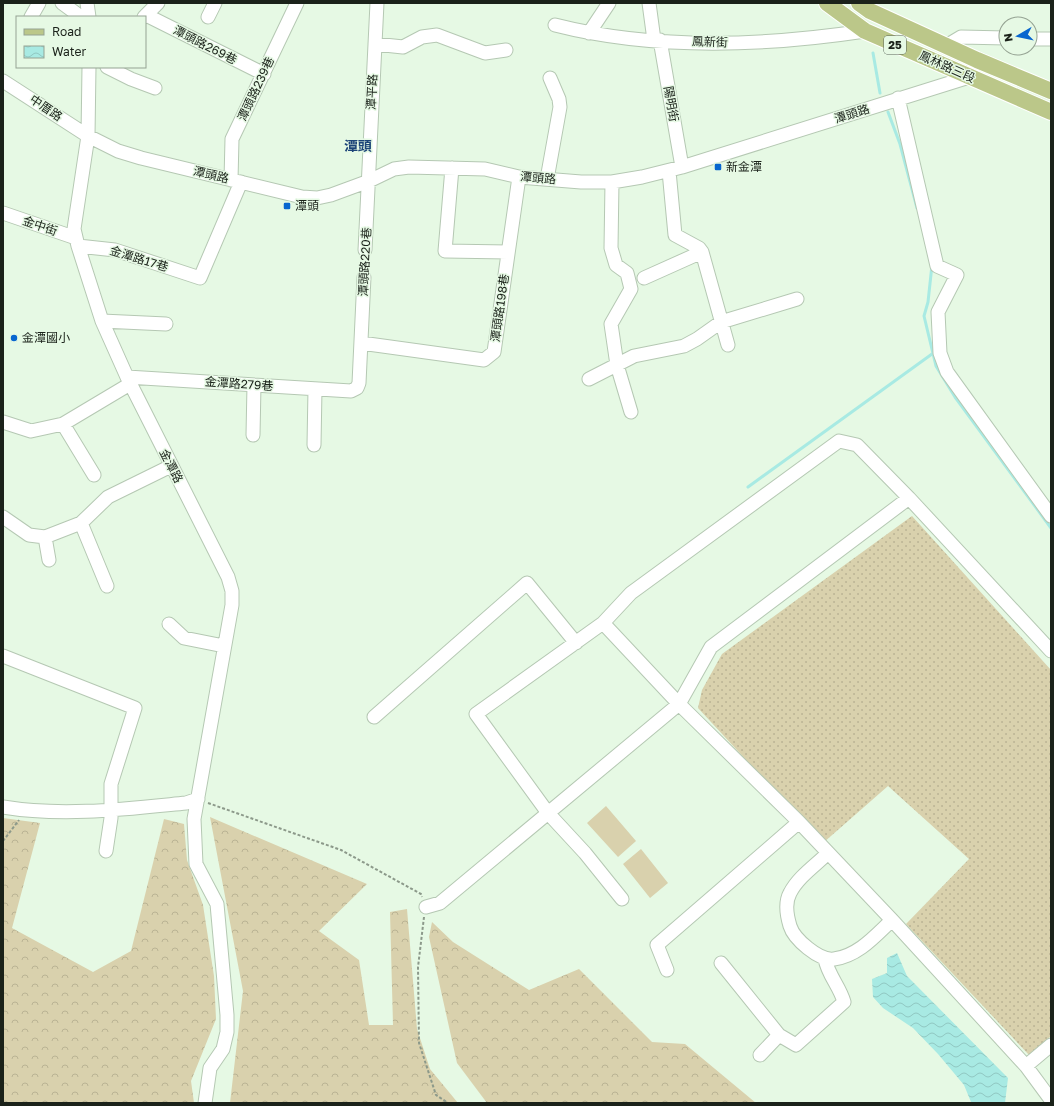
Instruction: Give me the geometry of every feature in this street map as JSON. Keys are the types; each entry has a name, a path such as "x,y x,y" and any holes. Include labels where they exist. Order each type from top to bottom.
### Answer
{"main road":[{"name":"鳳林路三段","path":"827,3 865,31 1051,112"},
{"name":"鳳林路三段","path":"859,3 870,11 946,46 1051,91"}],"street":[{"path":"32,16 39,3"},
{"path":"62,3 80,16"},
{"path":"87,3 88,16"},
{"path":"145,16 158,3"},
{"path":"208,18 215,3"},
{"name":"潭頭路239巷","path":"236,181 232,140 297,3"},
{"path":"589,33 609,3"},
{"name":"陽明街","path":"649,3 682,167"},
{"name":"潭平路","path":"369,181 375,44 375,4"},
{"name":"潭頭路269巷","path":"146,16 264,74"},
{"name":"鳳新街","path":"555,25 589,33 657,40 738,43 810,39 865,31"},
{"path":"375,44 403,47 422,37 437,35 485,53 506,50"},
{"path":"946,46 961,37 998,38"},
{"path":"1038,39 1051,39"},
{"path":"969,77 977,60"},
{"name":"金潭路","path":"91,68 88,136 74,229 77,242 102,321 129,381 228,577 232,591 232,605 194,818 196,864 217,904 227,1032 223,1049 210,1068 204,1103"},
{"path":"109,68 131,80 155,88"},
{"name":"潭頭路","path":"88,136 118,151 141,158 302,196 317,198 331,195 369,181 394,169 409,167 484,170 519,177 612,182 669,171 969,77"},
{"path":"547,179 560,107 559,99 550,78"},
{"name":"中厝路","path":"3,81 88,136"},
{"path":"898,98 937,266 957,275 938,312 940,353 947,372 1051,516"},
{"path":"452,168 445,251 508,252"},
{"path":"669,171 675,235 699,248 702,252 720,322 728,345"},
{"name":"潭頭路198巷","path":"360,342 484,360 494,352 519,177"},
{"name":"金潭路17巷","path":"77,242 115,250 200,278 236,181"},
{"name":"潭頭路220巷","path":"365,250 369,181"},
{"path":"612,182 611,248 616,265 627,273 630,289 611,324 617,365 632,412"},
{"name":"金中街","path":"3,213 77,242"},
{"path":"644,278 702,252"},
{"name":"潭頭路220巷","path":"351,391 357,388 359,383 364,277"},
{"path":"589,380 634,356 684,346 697,339 720,322 797,299"},
{"path":"102,321 166,324"},
{"path":"3,422 31,431 63,424 129,381"},
{"name":"金潭路279巷","path":"129,381 254,385 351,391"},
{"path":"253,435 254,385"},
{"path":"314,445 315,389"},
{"path":"63,424 94,475"},
{"path":"622,899 585,853 548,813 476,714 603,623 631,594 840,441 857,445 909,498 1051,651"},
{"path":"3,516 29,535 46,537 81,523 108,497 171,466"},
{"path":"426,907 440,903 679,704 711,647 909,498"},
{"path":"81,523 106,586"},
{"path":"46,537 49,560"},
{"path":"374,717 528,583 576,642"},
{"path":"603,623 679,704 799,822 892,920 1026,1066 1051,1100"},
{"path":"169,624 184,638 224,646"},
{"path":"3,656 135,708 110,784 111,818 106,851"},
{"path":"3,807 26,811 110,810 155,807 198,799"},
{"path":"667,970 657,945 799,822"},
{"path":"828,853 795,885 790,894 787,911 790,928 809,949 817,956 825,959 844,956 857,950 892,920"},
{"path":"720,963 779,1035 796,1045 844,1002 841,991 827,967 825,959"},
{"path":"760,1055 779,1035"},
{"path":"1026,1066 1051,1045"}],"path":[{"path":"198,799 341,850 421,894 426,907 418,967 419,1043 436,1095 448,1103"},
{"path":"3,841 26,811"}],"green space":[{"path":"912,516 1051,670 1051,1036 1029,1055 906,924 969,859 888,786 823,843 698,708 702,690 722,654"},
{"path":"606,806 636,841 618,857 587,823"},
{"path":"210,817 367,884 319,931 359,960 369,1025 393,1025 390,912 407,909 417,1029 430,1069 458,1103 230,1103 243,991"},
{"path":"3,818 40,823 12,928 93,972 131,951 164,819 184,824 187,860 203,905 214,976 216,1019 191,1081 194,1103 3,1103"},
{"path":"641,849 668,883 650,898 623,864"},
{"path":"432,922 453,942 529,990 579,969 652,1042 685,1044 756,1103 487,1103 457,1063 429,937"}],"water":[{"path":"897,953 907,976 1008,1078 1005,1103 971,1102 964,1085 938,1054 913,1028 883,1008 873,997 872,979 887,973 887,958"}],"waterway":[{"path":"873,53 880,93"},
{"path":"888,112 900,144 917,208"},
{"path":"932,265 928,302 924,316 936,366 955,397 1051,528"},
{"path":"748,487 932,354"}],"place":[{"name":"新金潭","path":"718,167"},
{"name":"潭頭","path":"287,206"},
{"name":"金潭國小","path":"14,338"}],"district":[{"name":"潭頭","path":"358,146"}]}
